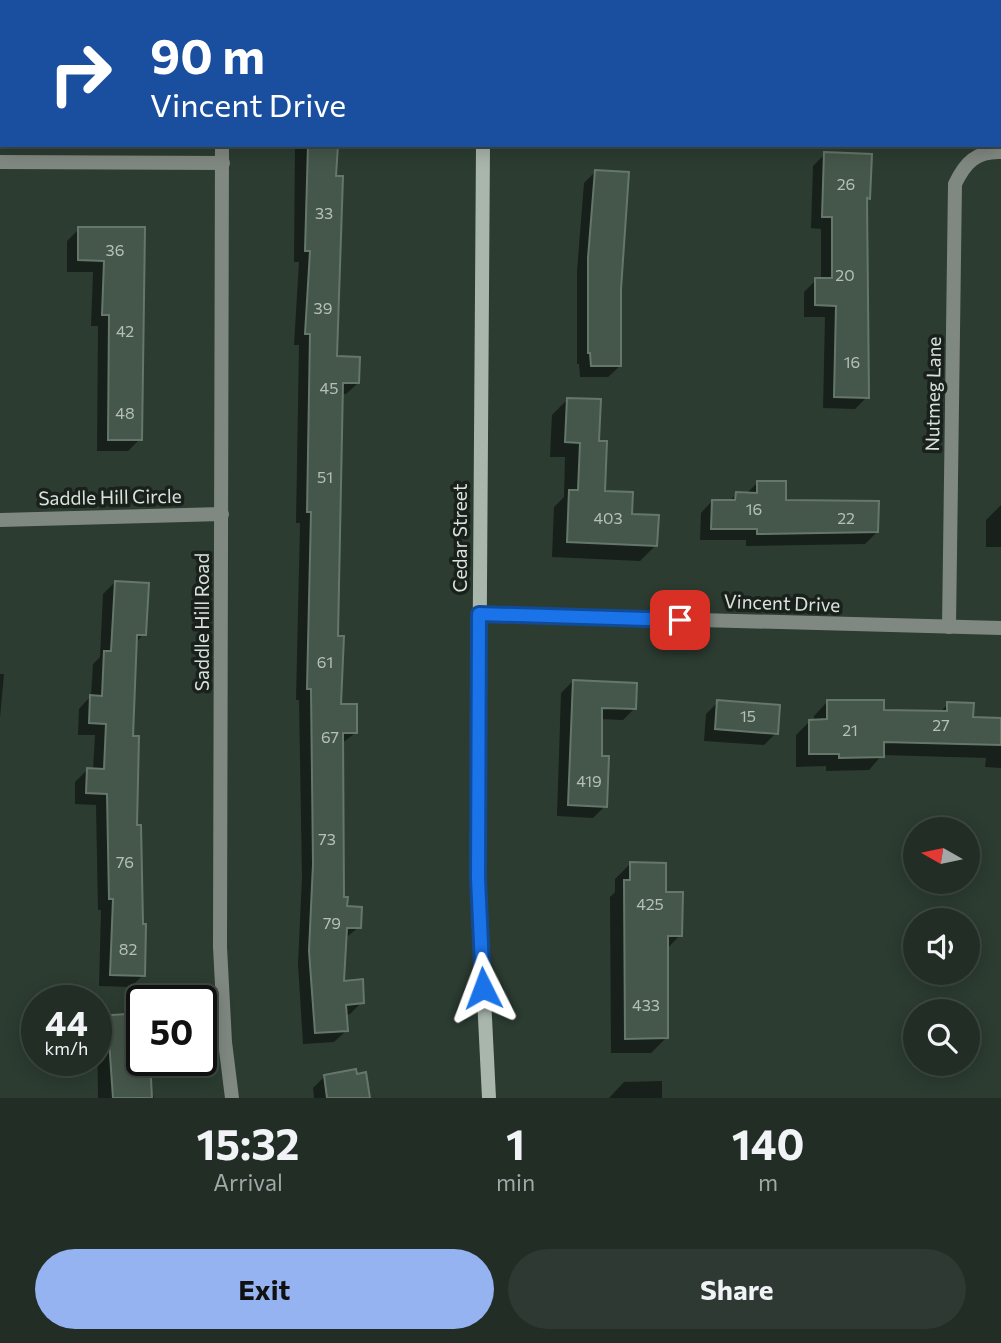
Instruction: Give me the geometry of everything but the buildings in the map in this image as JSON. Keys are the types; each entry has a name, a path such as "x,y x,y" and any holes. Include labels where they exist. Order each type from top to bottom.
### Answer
{"main road":[{"name":"Cedar Street","path":"483,147 478,878 489,1098"}],"street":[{"name":"Saddle Hill Road","path":"222,147 220,947 225,1042 232,1098"},
{"name":"Nutmeg Lane","path":"949,627 955,184 965,164 987,151 1001,152"},
{"path":"0,162 223,163"},
{"name":"Saddle Hill Circle","path":"0,520 222,514"},
{"name":"Vincent Drive","path":"479,614 1001,628"}],"route":[{"path":"483,988 478,878 479,614 680,620"}]}
